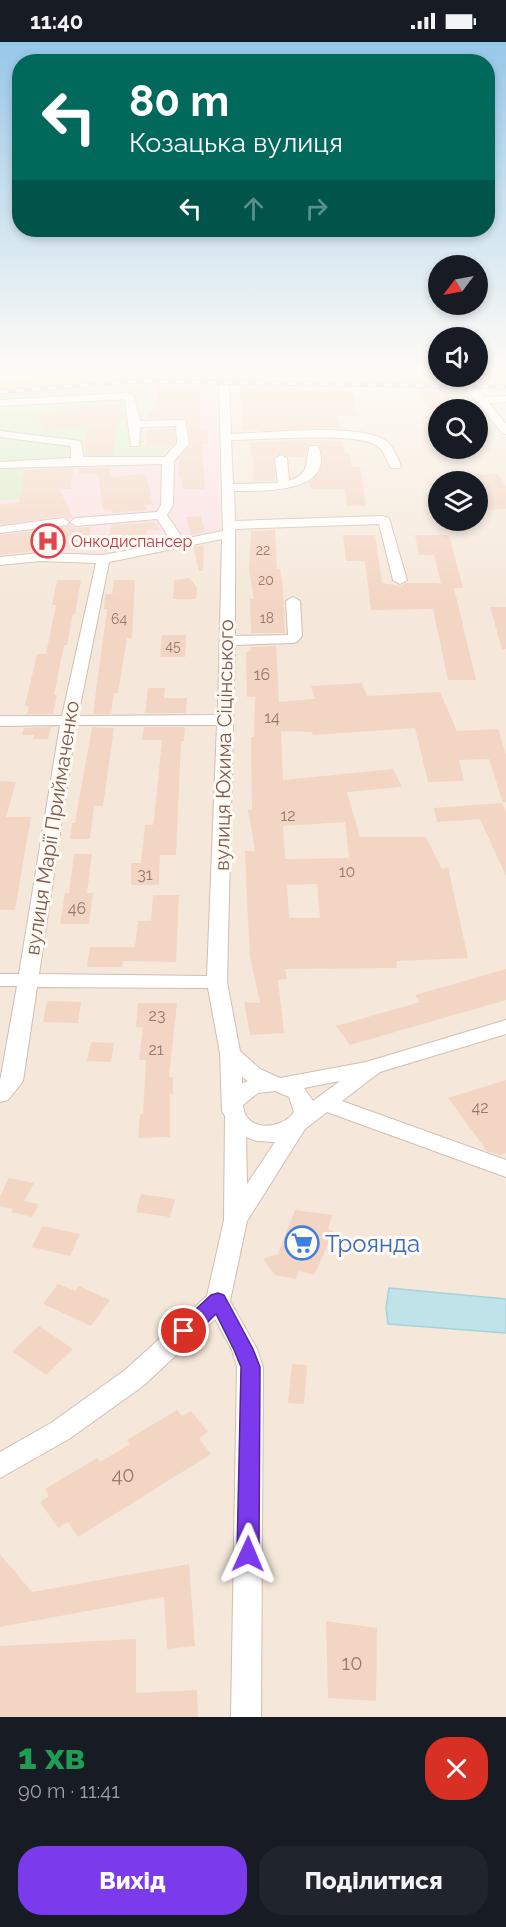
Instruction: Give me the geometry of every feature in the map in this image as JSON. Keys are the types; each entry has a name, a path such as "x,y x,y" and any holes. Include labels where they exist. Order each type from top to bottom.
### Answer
{"street":[{"path":"77,445 77,461"},
{"path":"161,515 167,505 168,460 182,445"},
{"name":"вулиця Юхима Сіцінського","path":"226,445 229,529 227,546 228,641 217,982 230,1053 234,1111 236,1220"},
{"path":"384,445 395,465"},
{"path":"228,488 284,486 312,473 315,464 314,448"},
{"path":"281,458 284,486"},
{"path":"0,465 168,460"},
{"path":"3,530 161,515"},
{"path":"161,515 180,544"},
{"path":"0,561 40,557 103,559 180,544 229,529 382,520 385,521 400,580"},
{"name":"вулиця Марії Приймаченко","path":"0,1095 12,1081 69,720 103,559"},
{"path":"228,641 292,639 295,636 293,601"},
{"path":"0,721 226,720"},
{"path":"0,980 217,982"},
{"path":"372,1067 288,1131 268,1135 248,1130 234,1111 242,1091 260,1084 332,1077 506,1027"},
{"path":"0,1466 60,1431 134,1378 218,1300 236,1220 305,1113 302,1099 289,1088 253,1076 240,1066 230,1053"},
{"path":"325,1103 506,1169"},
{"path":"218,1300 244,1349 250,1367 246,1717"}],"shaded area":[{"path":"0,445 428,445 428,459 488,459 488,445 506,445 506,1717 0,1717"},
{"path":"0,445 218,445 220,538 105,560 36,559 0,562"}],"green space":[{"path":"0,445 170,446 167,452 149,458 29,461 24,488 37,499 0,500"}],"water":[{"path":"389,1288 506,1299 506,1333 388,1324 386,1307"}],"building":[{"path":"86,445 114,445 113,455 85,455"},
{"path":"190,445 202,445 205,489 183,489 182,478 179,478 179,459"},
{"path":"250,445 309,445 305,457 289,457 282,453 274,456 275,481 254,481"},
{"path":"318,445 343,445 345,453 350,453 352,467 360,467 366,506 347,506 345,489 311,489 309,482 319,474 323,462"},
{"path":"73,468 71,489 59,489 73,517 69,520 63,516 0,525 0,504 19,503 24,470"},
{"path":"79,468 111,468 110,477 146,474 153,505 144,505 147,510 112,513 112,510 103,509 98,474 78,474"},
{"path":"488,474 498,474 506,486 506,509 488,510"},
{"path":"201,516 205,532 191,535 186,517"},
{"path":"154,522 160,530 147,529 146,539 109,543 111,525"},
{"path":"70,525 76,528 91,527 88,545 0,555 0,535"},
{"path":"275,530 277,569 280,569 283,589 285,633 251,633 250,599 254,599 249,571 251,531"},
{"path":"343,535 375,535 382,583 401,586 406,583 441,583 434,555 419,555 415,535 449,535 463,588 454,588 476,680 448,680 433,609 371,610 365,561 346,561"},
{"path":"204,545 203,571 199,571 193,547"},
{"path":"190,578 197,588 196,599 173,599 174,580"},
{"path":"57,580 81,580 67,645 64,645 54,695 57,695 53,714 27,714 29,706 25,706 37,654 46,654 56,605 52,605"},
{"path":"114,580 135,580 132,638 127,638 118,693 114,693 111,714 93,714 107,609 104,609 105,594 112,594"},
{"path":"490,607 506,607 506,649 502,649"},
{"path":"162,635 186,635 185,657 160,657"},
{"path":"276,646 279,702 315,699 311,686 362,683 367,696 440,692 457,731 498,729 506,754 506,802 503,803 489,759 459,760 464,781 428,782 415,728 313,735 312,732 281,731 283,780 393,769 402,787 347,792 360,837 426,837 442,869 448,867 468,958 397,961 396,968 285,969 287,979 278,980 284,1033 250,1035 244,1002 260,1003 250,957 245,851 255,851 248,810 252,810 251,737 254,737 255,697 247,697 246,652 251,651 251,647","holes":["345,822 349,858 285,859 283,826","317,884 320,918 289,918 287,885"]},
{"path":"148,688 165,688 164,698 187,698 186,713 145,713"},
{"path":"51,727 48,739 34,739 34,735 22,735 24,728"},
{"path":"92,727 114,728 103,806 94,806 90,839 70,839 72,823 75,823"},
{"path":"144,727 185,727 184,741 181,741 176,855 160,855 159,885 131,885 131,863 141,863 145,825 153,825 162,740 142,740"},
{"path":"0,781 16,782 6,817 31,817 15,910 0,910"},
{"path":"502,803 506,812 506,876 480,819 437,822 434,808"},
{"path":"74,854 92,854 87,893 93,893 89,924 60,924 65,893 69,893"},
{"path":"153,895 179,895 176,962 123,961 122,967 87,967 90,947 135,947 138,921 151,921"},
{"path":"506,969 506,1000 350,1045 336,1026 420,1002 415,995"},
{"path":"47,1001 81,1002 78,1023 43,1022"},
{"path":"138,1003 177,1003 169,1077 173,1077 173,1094 170,1094 170,1137 138,1138 140,1114 143,1114 146,1060 139,1060 143,1027 136,1027"},
{"path":"91,1042 114,1043 111,1062 87,1061"},
{"path":"506,1080 506,1153 500,1155 487,1151 448,1098"},
{"path":"9,1178 34,1183 24,1201 39,1204 32,1217 11,1212 13,1209 0,1206 0,1196"},
{"path":"141,1194 175,1199 170,1217 136,1212"},
{"path":"295,1210 332,1215 328,1229 334,1231 314,1275 299,1271 296,1279 275,1275 263,1259 278,1254"},
{"path":"42,1226 80,1234 70,1256 32,1247"},
{"path":"58,1284 75,1291 79,1286 110,1300 91,1326 43,1304"},
{"path":"39,1326 73,1349 46,1375 12,1351"},
{"path":"292,1364 307,1365 304,1404 288,1403"},
{"path":"177,1410 182,1416 191,1411 208,1432 199,1438 211,1454 78,1537 68,1522 58,1528 40,1502 49,1496 45,1489 97,1458 100,1462 130,1444 127,1440"},
{"path":"0,1554 32,1592 189,1564 195,1646 167,1649 164,1597 0,1627"},
{"path":"326,1621 377,1628 376,1701 328,1698"},
{"path":"136,1639 136,1693 197,1690 198,1717 0,1717 0,1646"}],"place":[{"name":"Онкодиспансер","path":"48,541"},
{"name":"Троянда","path":"302,1243"}],"route":[{"path":"184,1331 218,1300 244,1349 250,1367 248,1554"}]}
